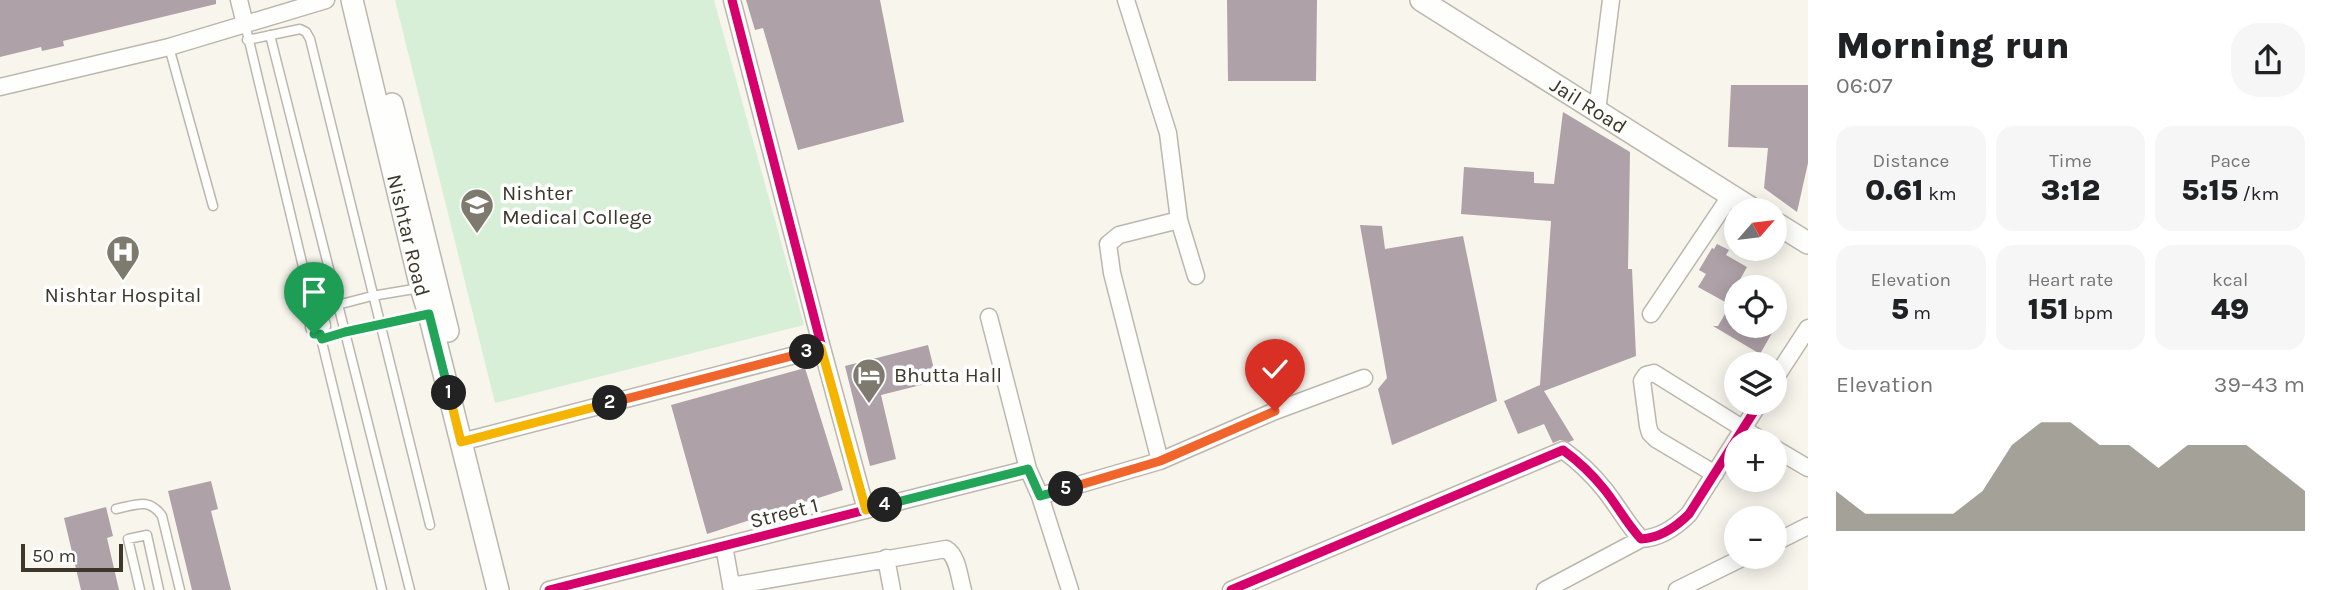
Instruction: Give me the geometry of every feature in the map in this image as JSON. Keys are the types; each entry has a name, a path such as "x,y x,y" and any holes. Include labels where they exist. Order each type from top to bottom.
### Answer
{"main road":[{"name":"Nishtar Road","path":"352,0 468,440 498,590"},
{"name":"Nishtar Road","path":"366,0 428,284 429,314 512,590"},
{"name":"Jail Road","path":"1421,0 1736,198"},
{"path":"1787,230 1808,243"}],"street":[{"path":"239,0 246,32"},
{"path":"0,87 169,47 246,32 326,0"},
{"path":"732,0 821,348 866,510"},
{"path":"1126,0 1168,133 1179,220 1196,276"},
{"path":"1598,111 1611,0"},
{"path":"1651,314 1731,195"},
{"path":"1160,461 1112,273 1108,244 1119,235 1179,220"},
{"path":"989,317 1028,469 1040,496 1070,590"},
{"path":"1787,360 1808,328"},
{"path":"468,440 821,348"},
{"path":"1715,474 1650,433 1642,381 1646,375 1654,373 1743,429 1752,415"},
{"path":"1040,496 1160,461 1275,411 1364,378"},
{"path":"1231,590 1258,584 1563,450 1581,463 1604,488 1641,539"},
{"path":"1787,456 1808,468"},
{"path":"1545,590 1574,583 1641,539 1653,539 1678,526 1689,514 1724,460"},
{"name":"Street 1","path":"549,590 1028,469"},
{"path":"1787,536 1808,526"},
{"path":"724,546 731,588 886,558 949,550 954,557 963,590"},
{"path":"886,558 892,590"},
{"path":"1677,590 1724,567"}],"lane":[{"path":"382,590 321,337 326,326 325,321 315,314 246,32 270,35 300,29 306,32 310,39 429,526"},
{"path":"270,35 410,590"},
{"path":"169,47 213,206"},
{"path":"315,314 338,305 428,284"},
{"path":"321,337 429,314"},
{"path":"116,509 146,503 155,506 162,516 180,590"},
{"path":"140,590 128,539 147,535 159,590"}],"green space":[{"path":"395,0 714,0 804,325 495,403"}],"building":[{"path":"0,0 216,0 216,4 63,41 64,46 42,51 41,47 0,57"},
{"path":"746,0 880,0 904,122 798,150 763,28 755,30"},
{"path":"1227,0 1317,0 1316,81 1228,81"},
{"path":"1731,85 1808,85 1808,163 1797,212 1787,205 1787,198 1778,198 1764,188 1768,148 1728,147"},
{"path":"1563,112 1630,152 1628,269 1632,269 1636,356 1544,391 1574,440 1553,443 1544,424 1518,434 1504,401 1540,385 1551,221 1461,214 1464,167 1534,172 1534,183 1554,184"},
{"path":"1360,225 1382,226 1385,249 1463,236 1497,401 1392,445 1378,389 1387,378"},
{"path":"1717,244 1724,248 1724,261 1736,261 1747,267 1743,275 1724,275 1724,301 1698,287 1706,274 1699,270 1712,248"},
{"path":"1724,316 1724,333 1713,326 1718,326"},
{"path":"1733,338 1769,338 1761,352"},
{"path":"928,345 937,381 881,395 896,459 870,466 845,366"},
{"path":"805,368 843,490 707,534 671,405"},
{"path":"211,481 218,509 211,511 231,590 192,590 168,491"},
{"path":"106,507 113,536 107,538 119,590 81,590 64,518"}],"cycle path":[{"path":"732,0 866,510"},
{"path":"1231,590 1563,450 1599,483 1641,539 1662,534 1689,514 1752,415"},
{"path":"549,590 1028,469"}],"place":[{"name":"Nishter Medical College","path":"477,235"},
{"name":"Nishtar Hospital","path":"123,282"},
{"name":"Bhutta Hall","path":"869,405"}],"route":[{"path":"314,334 320,334 322,339 429,314 461,442 821,348 866,510 1028,469 1040,496 1160,461 1275,411"}]}
